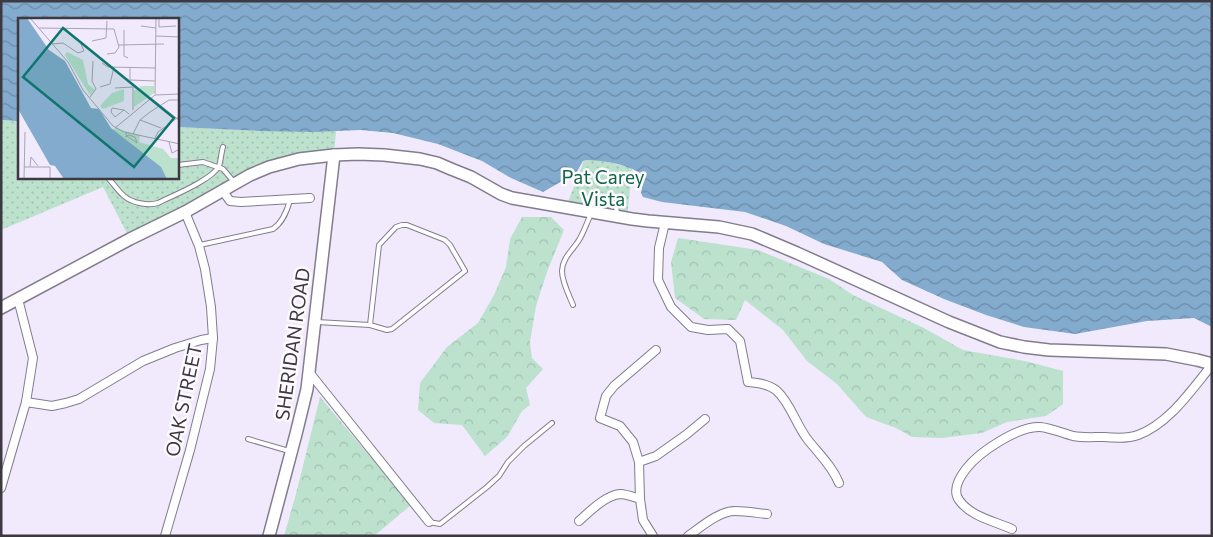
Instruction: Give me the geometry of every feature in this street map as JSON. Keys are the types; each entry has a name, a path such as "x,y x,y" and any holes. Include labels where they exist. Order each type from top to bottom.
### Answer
{"main road":[{"name":"SHERIDAN ROAD","path":"269,536 304,404 310,372 334,155"},
{"path":"1,308 130,239 185,212 250,175 287,162 311,157 384,155 420,159 436,163 471,177 512,198 617,216 665,223 719,227 752,234 797,252 949,322 1000,342 1049,350 1166,354 1212,364"}],"street":[{"path":"222,190 230,201 240,202 310,198"},
{"name":"OAK STREET","path":"165,536 190,450 210,368 213,338 211,307 205,269 199,246 185,212"},
{"path":"665,223 659,248 658,280 671,307 691,327 708,330 728,329 740,341 748,382 763,384 776,390 788,406 807,439 830,466 839,483"},
{"path":"1,488 26,402 33,358 18,299"},
{"path":"26,402 52,406 66,404 79,399 143,361 175,348 213,338"},
{"path":"653,536 643,520 640,499 639,462 633,442 620,426 600,418 606,396 614,386 656,350"},
{"path":"1012,529 976,514 964,507 957,498 955,488 960,476 982,453 1015,433 1029,428 1041,427 1075,436 1123,438 1137,436 1154,426 1177,408 1212,364"},
{"path":"310,372 430,522"},
{"path":"639,462 656,456 705,419"},
{"path":"580,521 604,500 619,494 640,499"},
{"path":"688,536 725,512 767,514"}],"lane":[{"path":"109,179 125,197 139,203 151,205 198,184 212,174 218,167 222,147"},
{"path":"179,165 203,162 223,169 235,183"},
{"path":"199,246 273,229 284,218 290,200"},
{"path":"573,305 562,270 569,252 579,239 589,211"},
{"path":"315,322 370,325 387,330 392,329 465,271 445,240 402,224 396,227 381,242 379,245 370,325"},
{"path":"430,522 440,524 462,508 493,482 508,462 524,446 552,423"},
{"path":"248,439 291,452"}],"green space":[{"path":"1,120 18,121 18,179 179,179 179,127 259,131 336,131 334,155 287,161 130,239 103,187 1,230"},
{"name":"Pat Carey Vista","path":"584,161 604,161 632,169 627,218 566,207"},
{"path":"522,217 551,217 564,230 536,306 530,342 532,358 543,369 526,388 530,405 522,411 507,437 485,456 462,425 434,423 418,410 420,383 447,347 478,323 494,295 506,267 510,239"},
{"path":"678,238 758,250 829,279 853,295 924,328 963,350 1025,361 1063,371 1063,404 1046,416 1007,422 982,433 942,438 912,437 896,428 866,417 837,384 807,361 783,330 745,300 736,320 704,319 675,298 671,262"},
{"path":"320,397 411,505 374,536 284,536"}],"water":[{"path":"1,1 1212,1 1212,327 1194,318 1147,321 1075,334 1024,327 944,299 902,280 882,262 824,244 786,226 745,212 662,202 643,197 641,193 643,182 640,173 614,163 594,160 583,161 576,173 543,192 511,178 482,161 438,144 393,133 361,130 313,132 179,127 179,18 18,18 18,121 1,120"}]}
